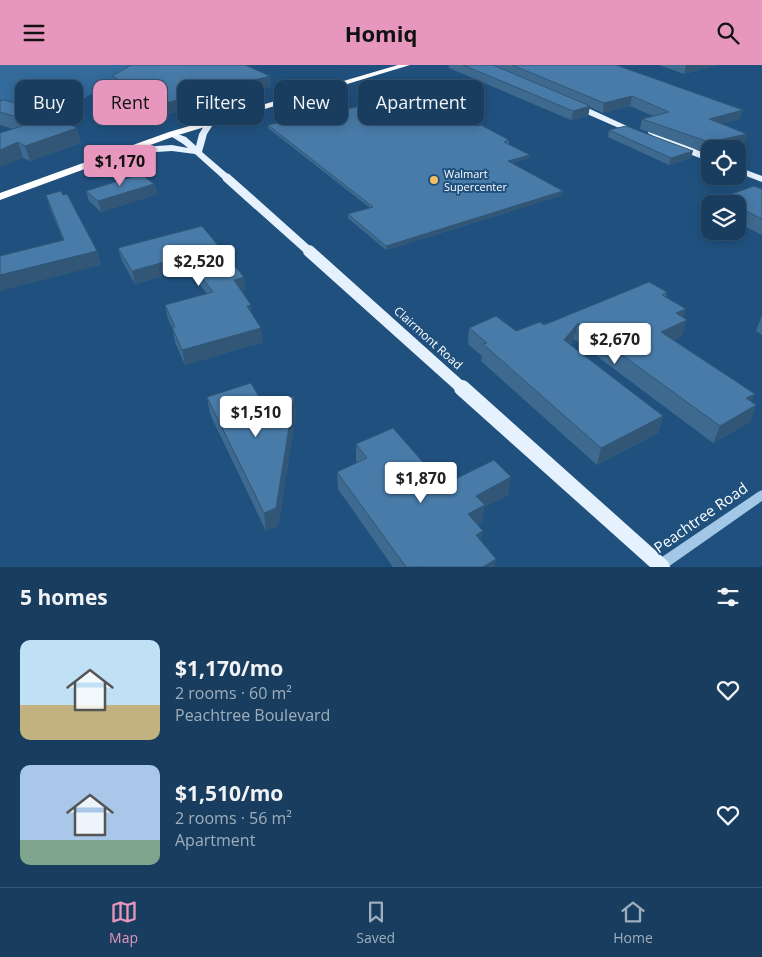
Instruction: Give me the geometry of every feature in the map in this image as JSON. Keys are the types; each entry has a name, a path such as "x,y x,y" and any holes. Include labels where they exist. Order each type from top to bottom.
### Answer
{"highway":[{"path":"264,107 406,65"},
{"path":"0,197 172,134 203,125"}],"main road":[{"path":"567,99 654,140 701,155"},
{"path":"126,151 172,148 199,153 202,134 209,125"},
{"name":"Clairmont Road","path":"172,134 183,139 199,153 662,567"},
{"path":"746,173 762,179"}],"street":[{"name":"Peachtree Road","path":"658,567 762,495"}],"shaded area":[{"path":"0,65 141,65 115,80 93,80 93,93 83,99 83,80 15,80 15,109 0,109"}],"building":[{"path":"131,65 245,65 270,76 255,80 177,80 177,100 167,103 167,80 119,80 112,76"},
{"path":"463,65 493,65 590,106 573,111"},
{"path":"512,65 616,65 743,110 709,119 747,134 718,140 703,140 642,119 669,112 632,96 604,103"},
{"path":"5,100 15,103 15,116 0,112 0,101"},
{"name":"Walmart Supercenter","path":"358,107 358,125 481,125 509,140 504,142 530,155 508,161 563,191 386,246 348,214 373,207 268,125 348,125 348,109"},
{"path":"25,125 71,125 77,128 25,146 18,142 0,150 0,133"},
{"path":"626,126 693,151 671,158 609,130"},
{"path":"141,174 154,184 98,201 86,191"},
{"path":"754,186 762,189 762,219 746,211 746,195 729,195"},
{"path":"61,191 63,195 67,194 97,251 0,275 0,256 64,240 46,195"},
{"path":"202,226 244,277 234,280 251,305 247,306 261,328 182,350 172,327 175,327 165,305 213,292 186,256 132,271 118,248"},
{"path":"649,282 667,292 662,295 686,309 676,313 687,320 661,332 755,394 746,398 756,405 720,426 578,323 564,340 663,416 601,448 483,344 487,343 469,328 496,316 516,331 540,322 544,325"},
{"path":"251,383 264,406 294,396 276,508 264,513 207,397"},
{"path":"393,428 443,485 494,460 511,477 476,496 485,505 468,514 483,531 476,535 496,559 483,567 406,567 337,472 367,458 356,444"}],"place":[{"name":"Walmart Supercenter","path":"434,180"}]}
